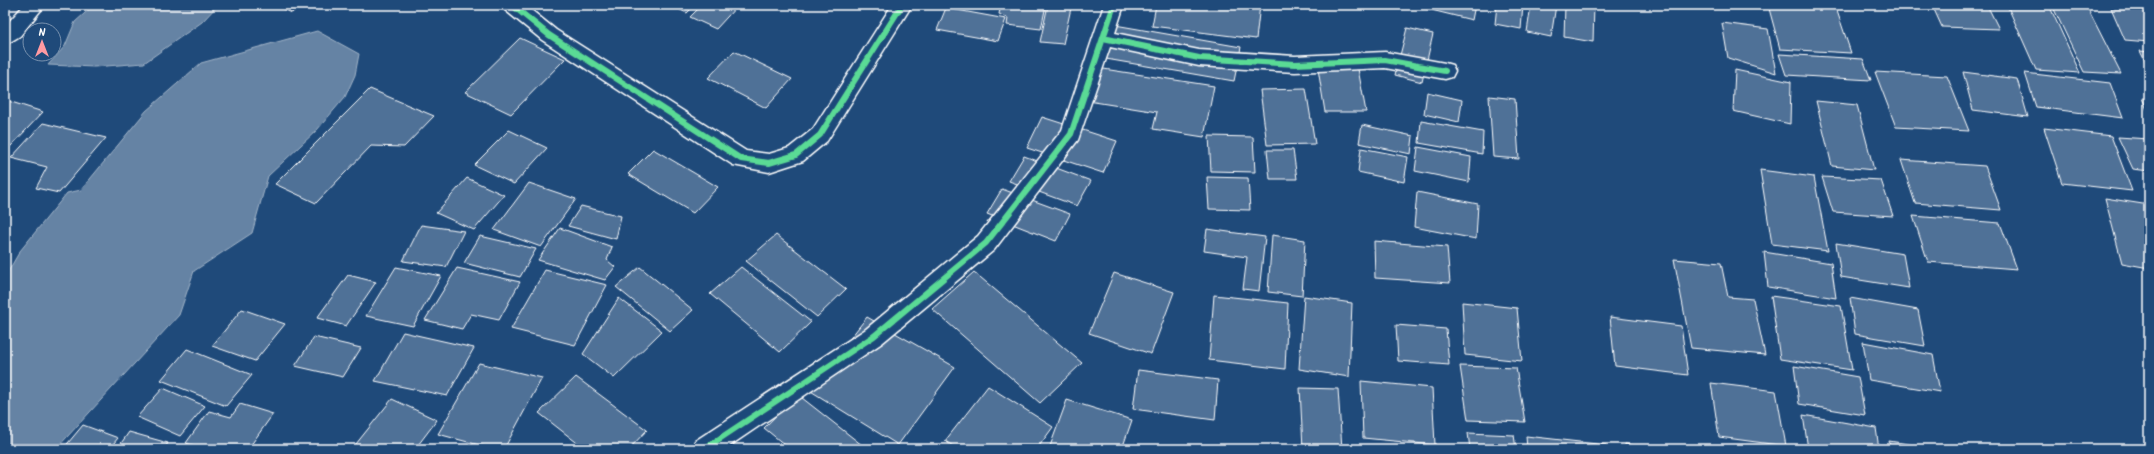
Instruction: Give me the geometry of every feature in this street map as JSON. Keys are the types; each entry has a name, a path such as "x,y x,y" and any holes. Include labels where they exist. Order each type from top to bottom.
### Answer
{"street":[{"path":"5,36 13,31 35,5"},
{"path":"512,5 549,35 741,160 769,163 796,155 820,135 902,5"},
{"path":"704,449 874,336 986,243 1071,134 1114,5"},
{"path":"1103,38 1199,58 1295,64 1385,60 1445,71"}],"water":[{"path":"94,5 218,5 202,22 144,63 94,67 48,65 51,62 62,62 62,49 65,46 75,22"},
{"path":"317,31 359,54 355,75 345,97 317,130 268,176 252,233 194,271 179,315 56,449 5,449 5,277 20,251 67,193 81,190 146,111 201,63"}],"building":[{"path":"275,5 300,5 292,13"},
{"path":"669,5 695,5 687,13"},
{"path":"702,5 738,5 716,29 690,17"},
{"path":"1001,5 1046,5 1041,29 1007,25 1008,18 999,14"},
{"path":"1048,5 1071,8 1063,44 1040,42"},
{"path":"1156,5 1260,5 1256,39 1152,26"},
{"path":"1419,5 1475,5 1472,20 1419,7"},
{"path":"1497,5 1523,5 1521,29 1495,24"},
{"path":"1531,5 1556,5 1551,37 1527,32"},
{"path":"1565,5 1594,5 1593,42 1564,37"},
{"path":"1768,5 1835,5 1851,53 1780,49"},
{"path":"1932,5 1987,5 1999,29 1942,27"},
{"path":"2007,5 2049,5 2080,73 2036,70"},
{"path":"2052,5 2086,5 2121,74 2084,72"},
{"path":"946,8 1006,19 998,41 937,30"},
{"path":"2111,8 2149,11 2149,42 2125,40"},
{"path":"1722,23 1768,29 1776,73 1728,58"},
{"path":"1115,25 1241,47 1234,81 1106,59"},
{"path":"1407,28 1433,34 1422,82 1395,75"},
{"path":"520,38 565,59 511,114 465,92"},
{"path":"734,51 792,79 766,108 708,78"},
{"path":"2140,51 2149,52 2149,69"},
{"path":"1779,54 1863,59 1871,80 1786,75"},
{"path":"1097,68 1214,86 1204,137 1153,129 1157,112 1088,101"},
{"path":"1318,69 1358,69 1366,112 1325,112"},
{"path":"1735,70 1791,82 1790,124 1733,111"},
{"path":"1875,72 1947,76 1969,131 1896,127"},
{"path":"1963,72 2017,79 2028,117 1973,110"},
{"path":"2025,73 2110,83 2123,118 2036,107"},
{"path":"370,89 434,116 404,147 371,146 316,203 275,184"},
{"path":"1306,89 1315,144 1267,145 1260,90"},
{"path":"1427,92 1462,100 1459,122 1424,114"},
{"path":"1489,96 1515,99 1519,159 1493,157"},
{"path":"2142,98 2149,99 2149,114"},
{"path":"5,100 43,112 10,147 5,145"},
{"path":"1816,101 1857,105 1874,170 1832,166"},
{"path":"1042,117 1117,141 1103,173 1027,148"},
{"path":"1421,121 1483,132 1482,154 1419,143"},
{"path":"43,123 106,138 59,193 36,188 47,167 11,158"},
{"path":"1362,125 1413,136 1411,154 1359,143"},
{"path":"2044,128 2111,136 2132,191 2062,183"},
{"path":"509,130 547,148 514,184 474,165"},
{"path":"1209,136 1253,137 1255,172 1211,171"},
{"path":"2118,137 2149,139 2149,171 2133,169"},
{"path":"1418,147 1471,157 1469,182 1415,171"},
{"path":"1361,148 1408,157 1404,182 1358,172"},
{"path":"653,149 718,187 693,213 628,174"},
{"path":"1267,150 1293,150 1297,179 1270,179"},
{"path":"1024,156 1091,181 1077,206 1009,181"},
{"path":"1901,160 1985,166 2001,210 1915,203"},
{"path":"1760,170 1814,177 1828,251 1772,244"},
{"path":"1207,177 1248,178 1250,210 1209,209"},
{"path":"1822,177 1881,180 1893,216 1833,212"},
{"path":"467,178 504,195 474,230 436,213"},
{"path":"529,183 576,199 541,247 494,230"},
{"path":"1002,189 1070,214 1056,241 987,214"},
{"path":"1417,192 1478,204 1476,239 1414,227"},
{"path":"2105,198 2149,205 2149,268 2122,263"},
{"path":"581,206 621,216 616,239 568,226"},
{"path":"1913,216 2000,223 2017,269 1928,262"},
{"path":"421,225 464,231 446,267 403,261"},
{"path":"560,228 612,247 607,260 615,267 605,280 538,260"},
{"path":"1207,229 1265,237 1259,291 1243,289 1247,257 1204,251"},
{"path":"776,235 846,289 817,317 746,261"},
{"path":"1272,235 1305,240 1302,296 1268,292"},
{"path":"480,236 536,249 520,277 464,263"},
{"path":"1374,241 1447,247 1450,283 1375,278"},
{"path":"1836,243 1903,254 1909,288 1841,277"},
{"path":"1764,252 1831,263 1836,298 1768,287"},
{"path":"1674,259 1721,263 1728,297 1753,299 1765,355 1691,348"},
{"path":"396,267 441,276 413,326 366,316"},
{"path":"640,267 693,310 670,331 616,287"},
{"path":"741,267 811,322 780,352 710,294"},
{"path":"457,268 520,282 499,320 471,314 462,329 425,320"},
{"path":"545,270 607,285 575,345 511,329"},
{"path":"974,272 1082,363 1040,403 932,309"},
{"path":"1114,273 1174,292 1151,354 1089,333"},
{"path":"348,275 376,282 346,326 317,318"},
{"path":"1214,295 1288,303 1285,369 1209,360"},
{"path":"1304,296 1352,303 1349,377 1299,369"},
{"path":"1771,296 1841,306 1852,370 1780,359"},
{"path":"619,298 662,331 614,378 583,354"},
{"path":"1850,298 1918,310 1925,346 1855,334"},
{"path":"1462,302 1517,308 1522,361 1465,355"},
{"path":"242,309 285,324 255,361 212,346"},
{"path":"867,317 955,367 898,445 809,390"},
{"path":"1610,317 1681,326 1688,375 1615,366"},
{"path":"1396,325 1446,329 1449,365 1398,361"},
{"path":"403,332 474,348 447,396 375,381"},
{"path":"314,337 361,348 343,377 295,366"},
{"path":"1863,342 1933,355 1940,392 1869,380"},
{"path":"187,349 252,375 226,406 161,380"},
{"path":"479,363 542,378 504,449 494,449 438,434"},
{"path":"1460,366 1516,368 1525,422 1468,420"},
{"path":"1794,366 1858,377 1865,415 1799,404"},
{"path":"1138,370 1218,380 1215,420 1133,409"},
{"path":"576,377 647,430 629,449 585,449 539,413"},
{"path":"1361,381 1432,388 1435,445 1363,438"},
{"path":"1711,383 1776,391 1786,446 1719,437"},
{"path":"988,386 1053,427 1037,449 958,449 945,441"},
{"path":"163,388 205,406 180,436 137,417"},
{"path":"1300,388 1338,389 1342,449 1303,449"},
{"path":"797,394 867,449 790,449 764,428"},
{"path":"392,399 437,420 415,449 352,449"},
{"path":"1067,400 1132,420 1122,449 1049,449"},
{"path":"240,404 273,414 248,449 205,449 186,443 209,411 231,417"},
{"path":"1803,415 1876,428 1879,449 1808,449"},
{"path":"83,425 118,438 109,449 63,449"},
{"path":"129,432 168,443 164,449 117,449"},
{"path":"1468,433 1514,435 1516,449 1470,449"},
{"path":"1526,436 1606,445 1606,449 1527,449"},
{"path":"1889,441 1940,449 1891,449"},
{"path":"1625,444 1653,449 1625,449"}],"cycle path":[{"path":"512,5 549,35 741,159 769,163 796,155 820,135 902,5"},
{"path":"704,449 874,336 986,243 1071,134 1114,5"},
{"path":"1103,38 1199,58 1295,64 1385,60 1445,71"}]}
